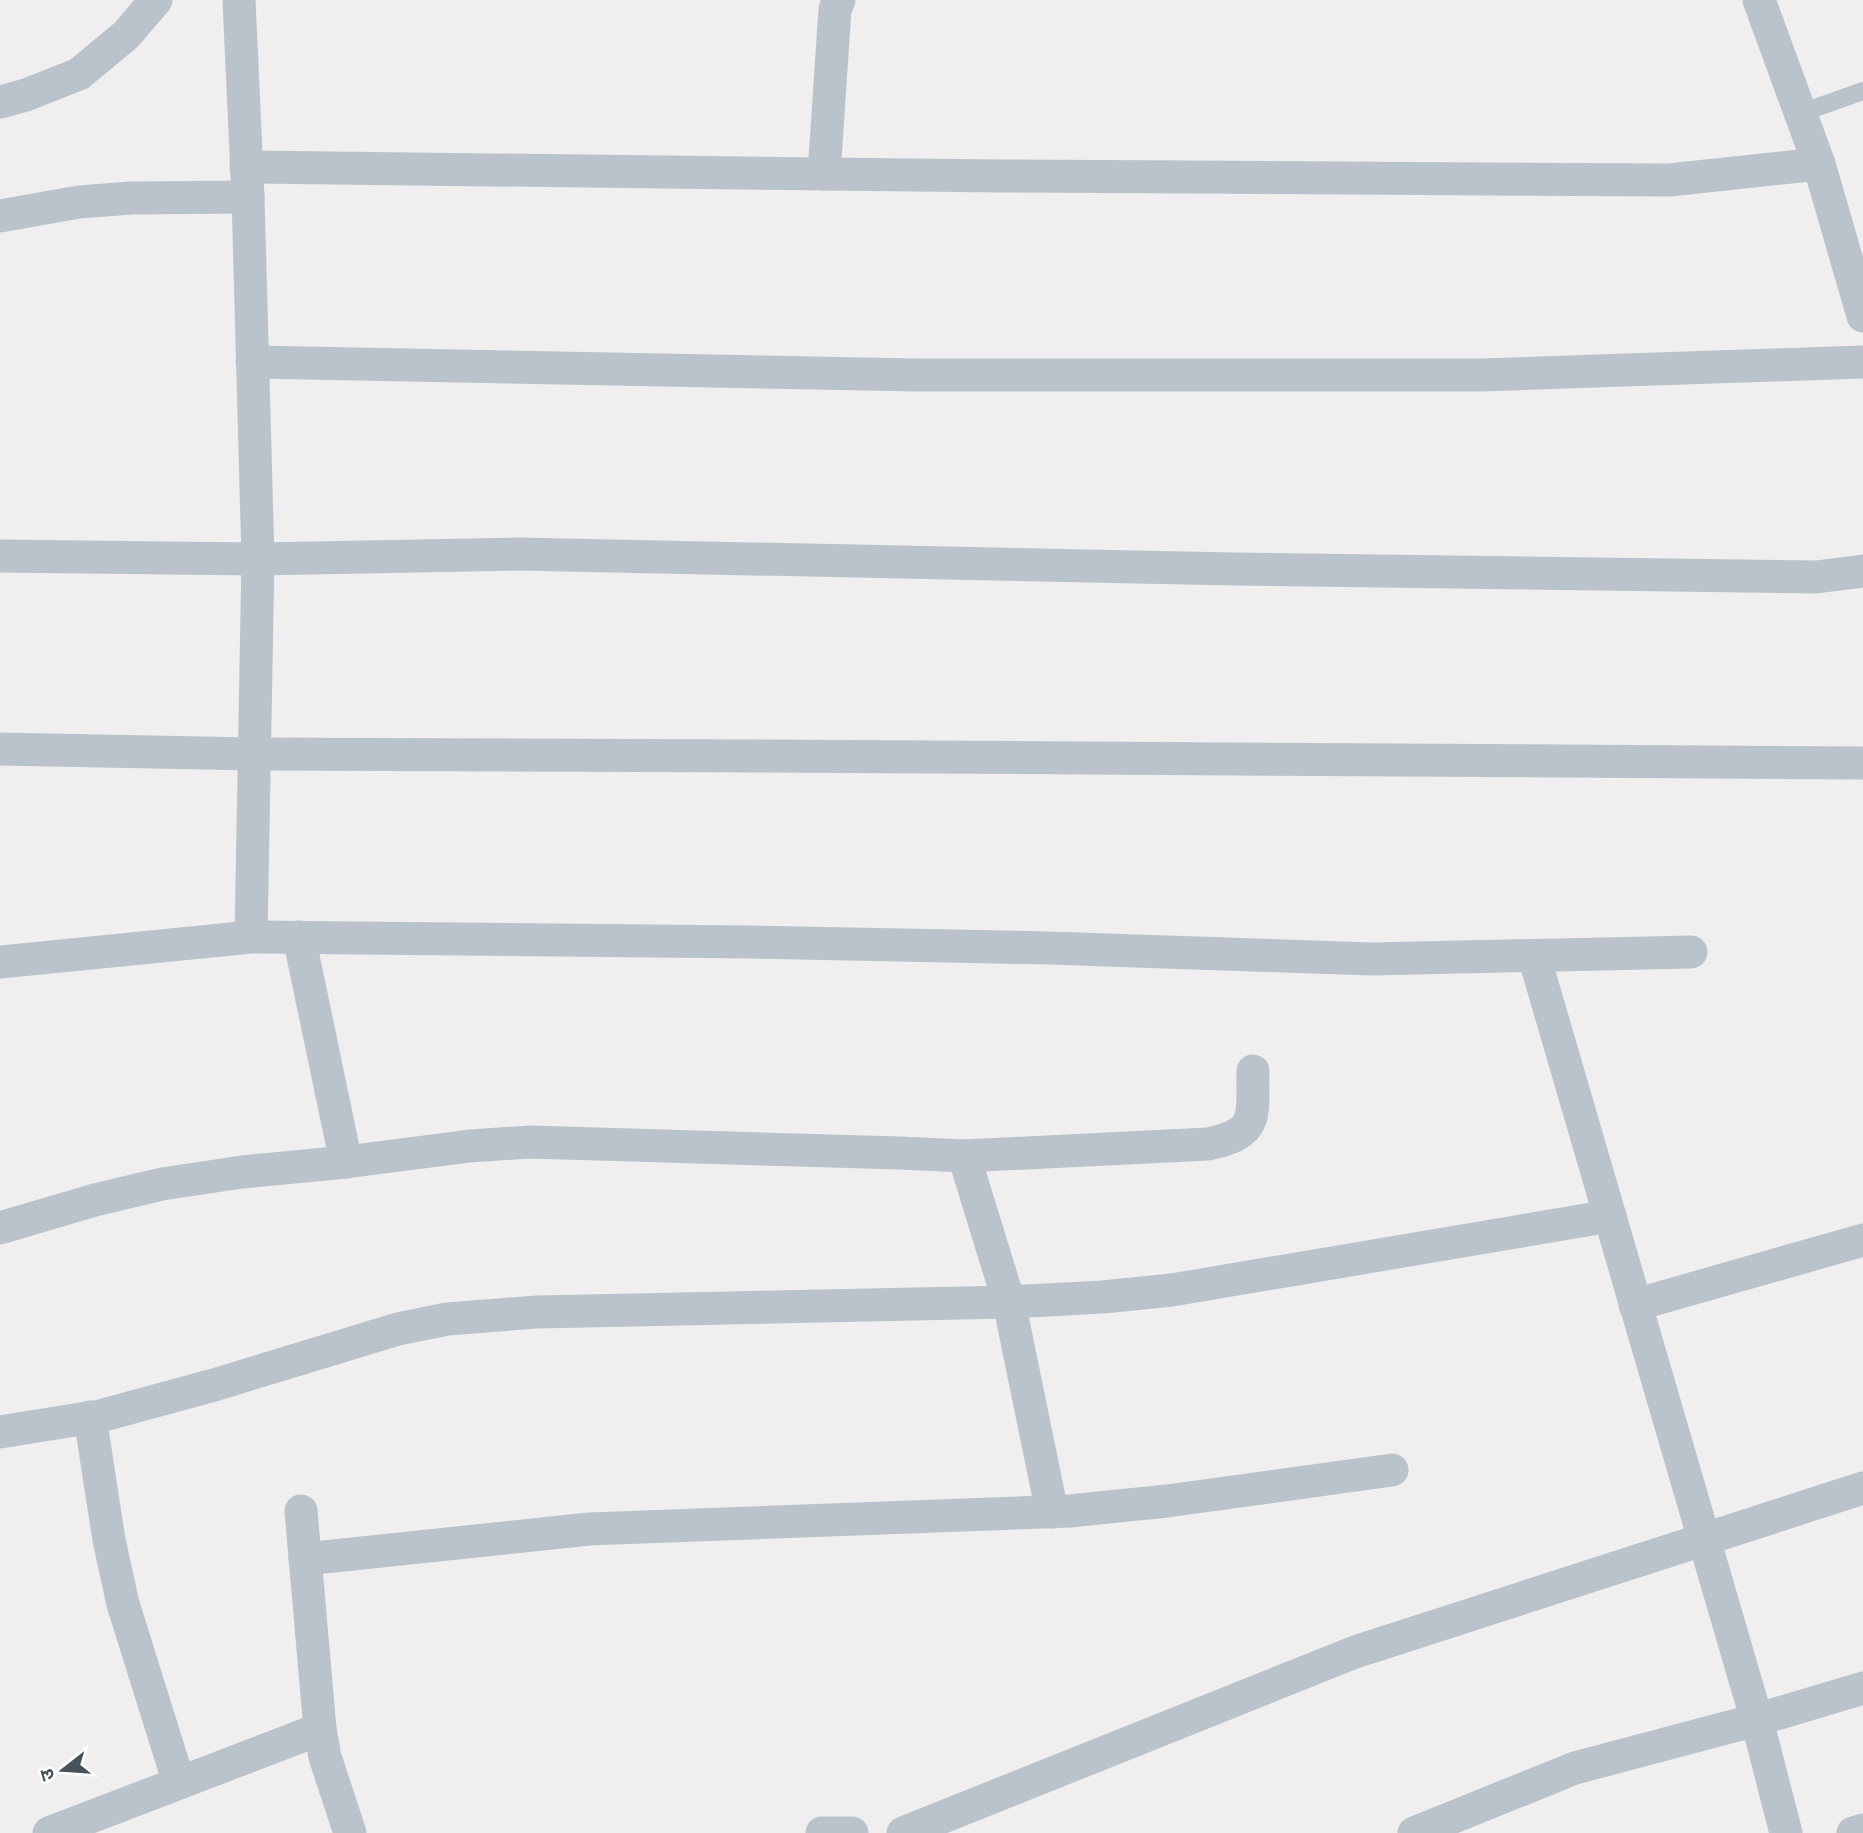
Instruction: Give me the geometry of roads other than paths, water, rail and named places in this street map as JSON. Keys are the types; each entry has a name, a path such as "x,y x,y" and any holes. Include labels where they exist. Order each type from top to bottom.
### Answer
{"street":[{"path":"0,102 79,74 126,35 156,0"},
{"path":"239,0 258,559 251,937"},
{"path":"824,174 835,9 839,0"},
{"path":"1759,0 1819,163 1863,316"},
{"path":"0,216 79,202 131,198 247,182 824,174 1670,180 1819,163"},
{"path":"252,362 959,376 1482,375 1863,362"},
{"path":"0,556 258,559 519,554 1220,569 1816,577 1863,571"},
{"path":"0,749 254,754 1863,764"},
{"path":"0,962 251,937 751,942 1371,959 1691,952"},
{"path":"299,937 346,1161"},
{"path":"1534,956 1704,1539 1786,1833"},
{"path":"0,1228 95,1200 162,1184 242,1172 470,1146 530,1142 964,1156 1208,1144 1226,1140 1241,1132 1252,1119 1253,1071"},
{"path":"964,1156 1009,1302 1052,1512"},
{"path":"0,1432 90,1417 214,1385 398,1329 447,1319 537,1312 1009,1302 1103,1297 1172,1290 1610,1216"},
{"path":"1635,1305 1863,1240"},
{"path":"90,1417 109,1540 123,1604 178,1783"},
{"path":"305,1559 589,1529 1052,1512 1167,1501 1392,1469"},
{"path":"904,1833 1355,1652 1863,1488"},
{"path":"301,1511 320,1729 325,1757 350,1833"},
{"path":"1414,1833 1575,1768 1756,1720 1863,1688"},
{"path":"49,1833 320,1729"},
{"path":"1853,1833 1863,1830"},
{"path":"822,1833 852,1833"}],"lane":[{"path":"1801,113 1863,92"}]}
